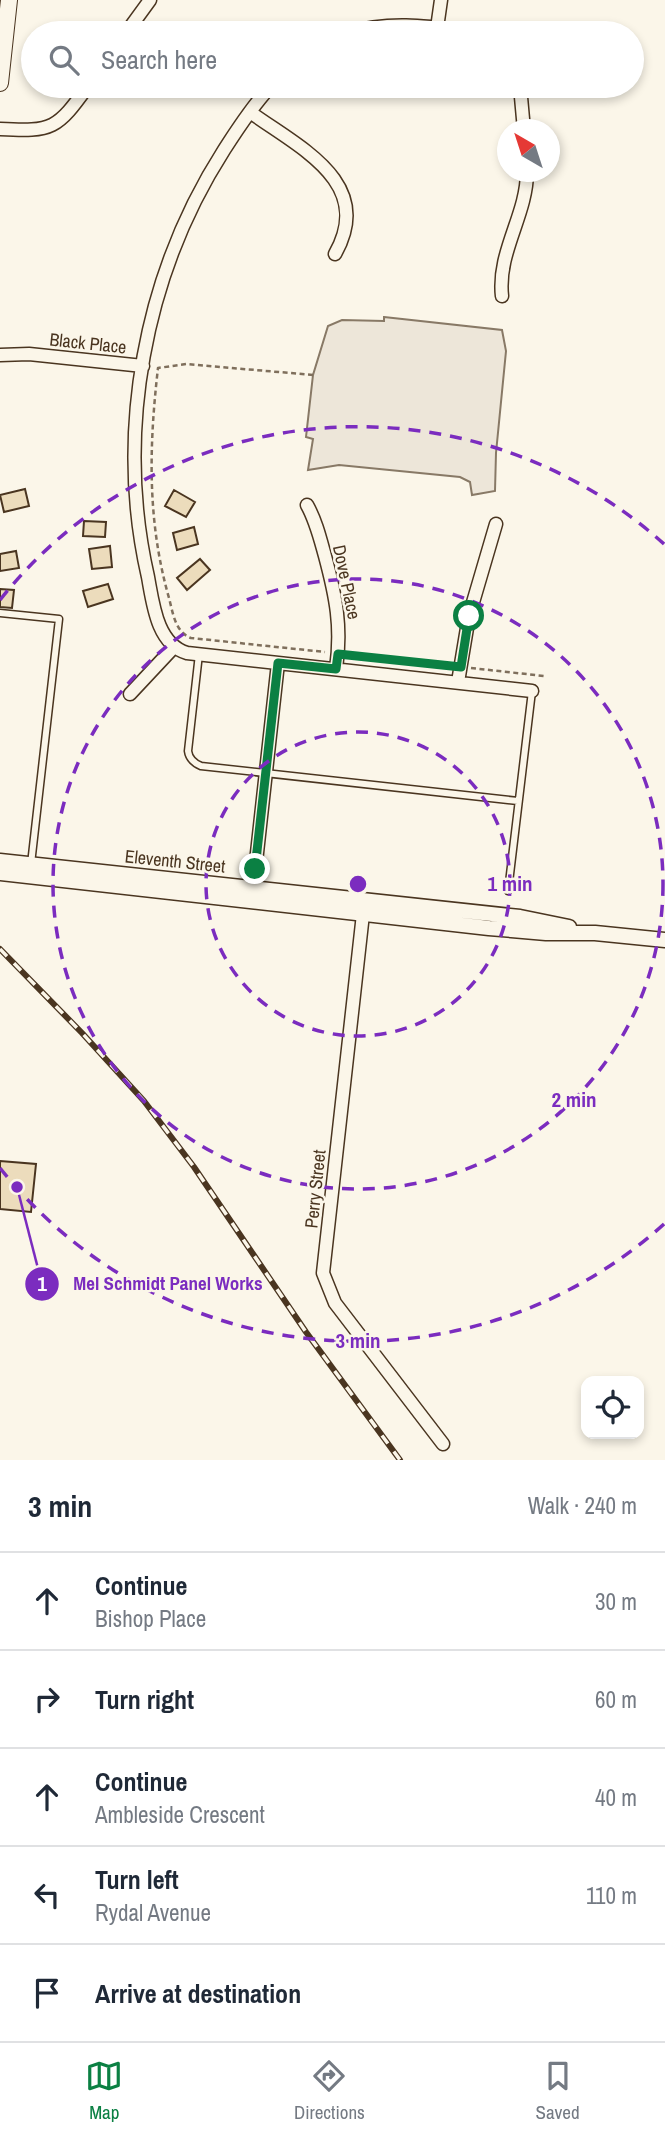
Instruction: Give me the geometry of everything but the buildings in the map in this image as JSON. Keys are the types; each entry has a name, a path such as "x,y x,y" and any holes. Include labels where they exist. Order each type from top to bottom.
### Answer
{"main road":[{"path":"0,83 9,0"}],"street":[{"path":"135,21 150,0"},
{"path":"439,21 441,0"},
{"path":"0,129 32,131 47,128 67,113 79,98"},
{"path":"261,98 211,171 180,232 155,307 143,366 135,437 138,520 142,552 162,630 174,647 199,654 532,691"},
{"path":"521,98 523,119"},
{"path":"250,112 326,167 340,186 344,196 346,221 345,233 335,254"},
{"path":"502,296 502,273 523,205 526,182"},
{"name":"Black Place","path":"0,346 29,354"},
{"name":"Black Place","path":"0,355 29,354 143,366"},
{"name":"Dove Place","path":"307,505 317,526 336,598 340,634 336,669"},
{"path":"458,682 471,606 496,524"},
{"path":"130,694 174,647"},
{"path":"252,895 278,663"},
{"name":"Eleventh Street","path":"0,861 30,871"},
{"name":"Eleventh Street","path":"0,873 30,871 363,907 520,917 594,933 665,940"},
{"name":"Perry Street","path":"363,907 323,1273 335,1303 443,1444"}],"lane":[{"path":"0,613 59,619 30,871"},
{"path":"199,654 189,756 195,764 518,801"},
{"path":"508,891 532,691"}],"path":[{"path":"313,375 186,364 158,368 150,454 151,504 160,562 178,628 186,636 544,676"}],"shaded area":[{"path":"384,317 502,330 506,351 495,491 472,495 470,482 460,477 339,465 308,470 313,439 306,437 313,375 328,326 342,320 384,321"}],"railway":[{"path":"0,949 144,1101 194,1167 306,1332 400,1460"}],"place":[{"name":"Mel Schmidt Panel Works","path":"17,1187"}],"route":[{"path":"255,869 278,663 336,669 338,654 461,667 469,616"}]}
